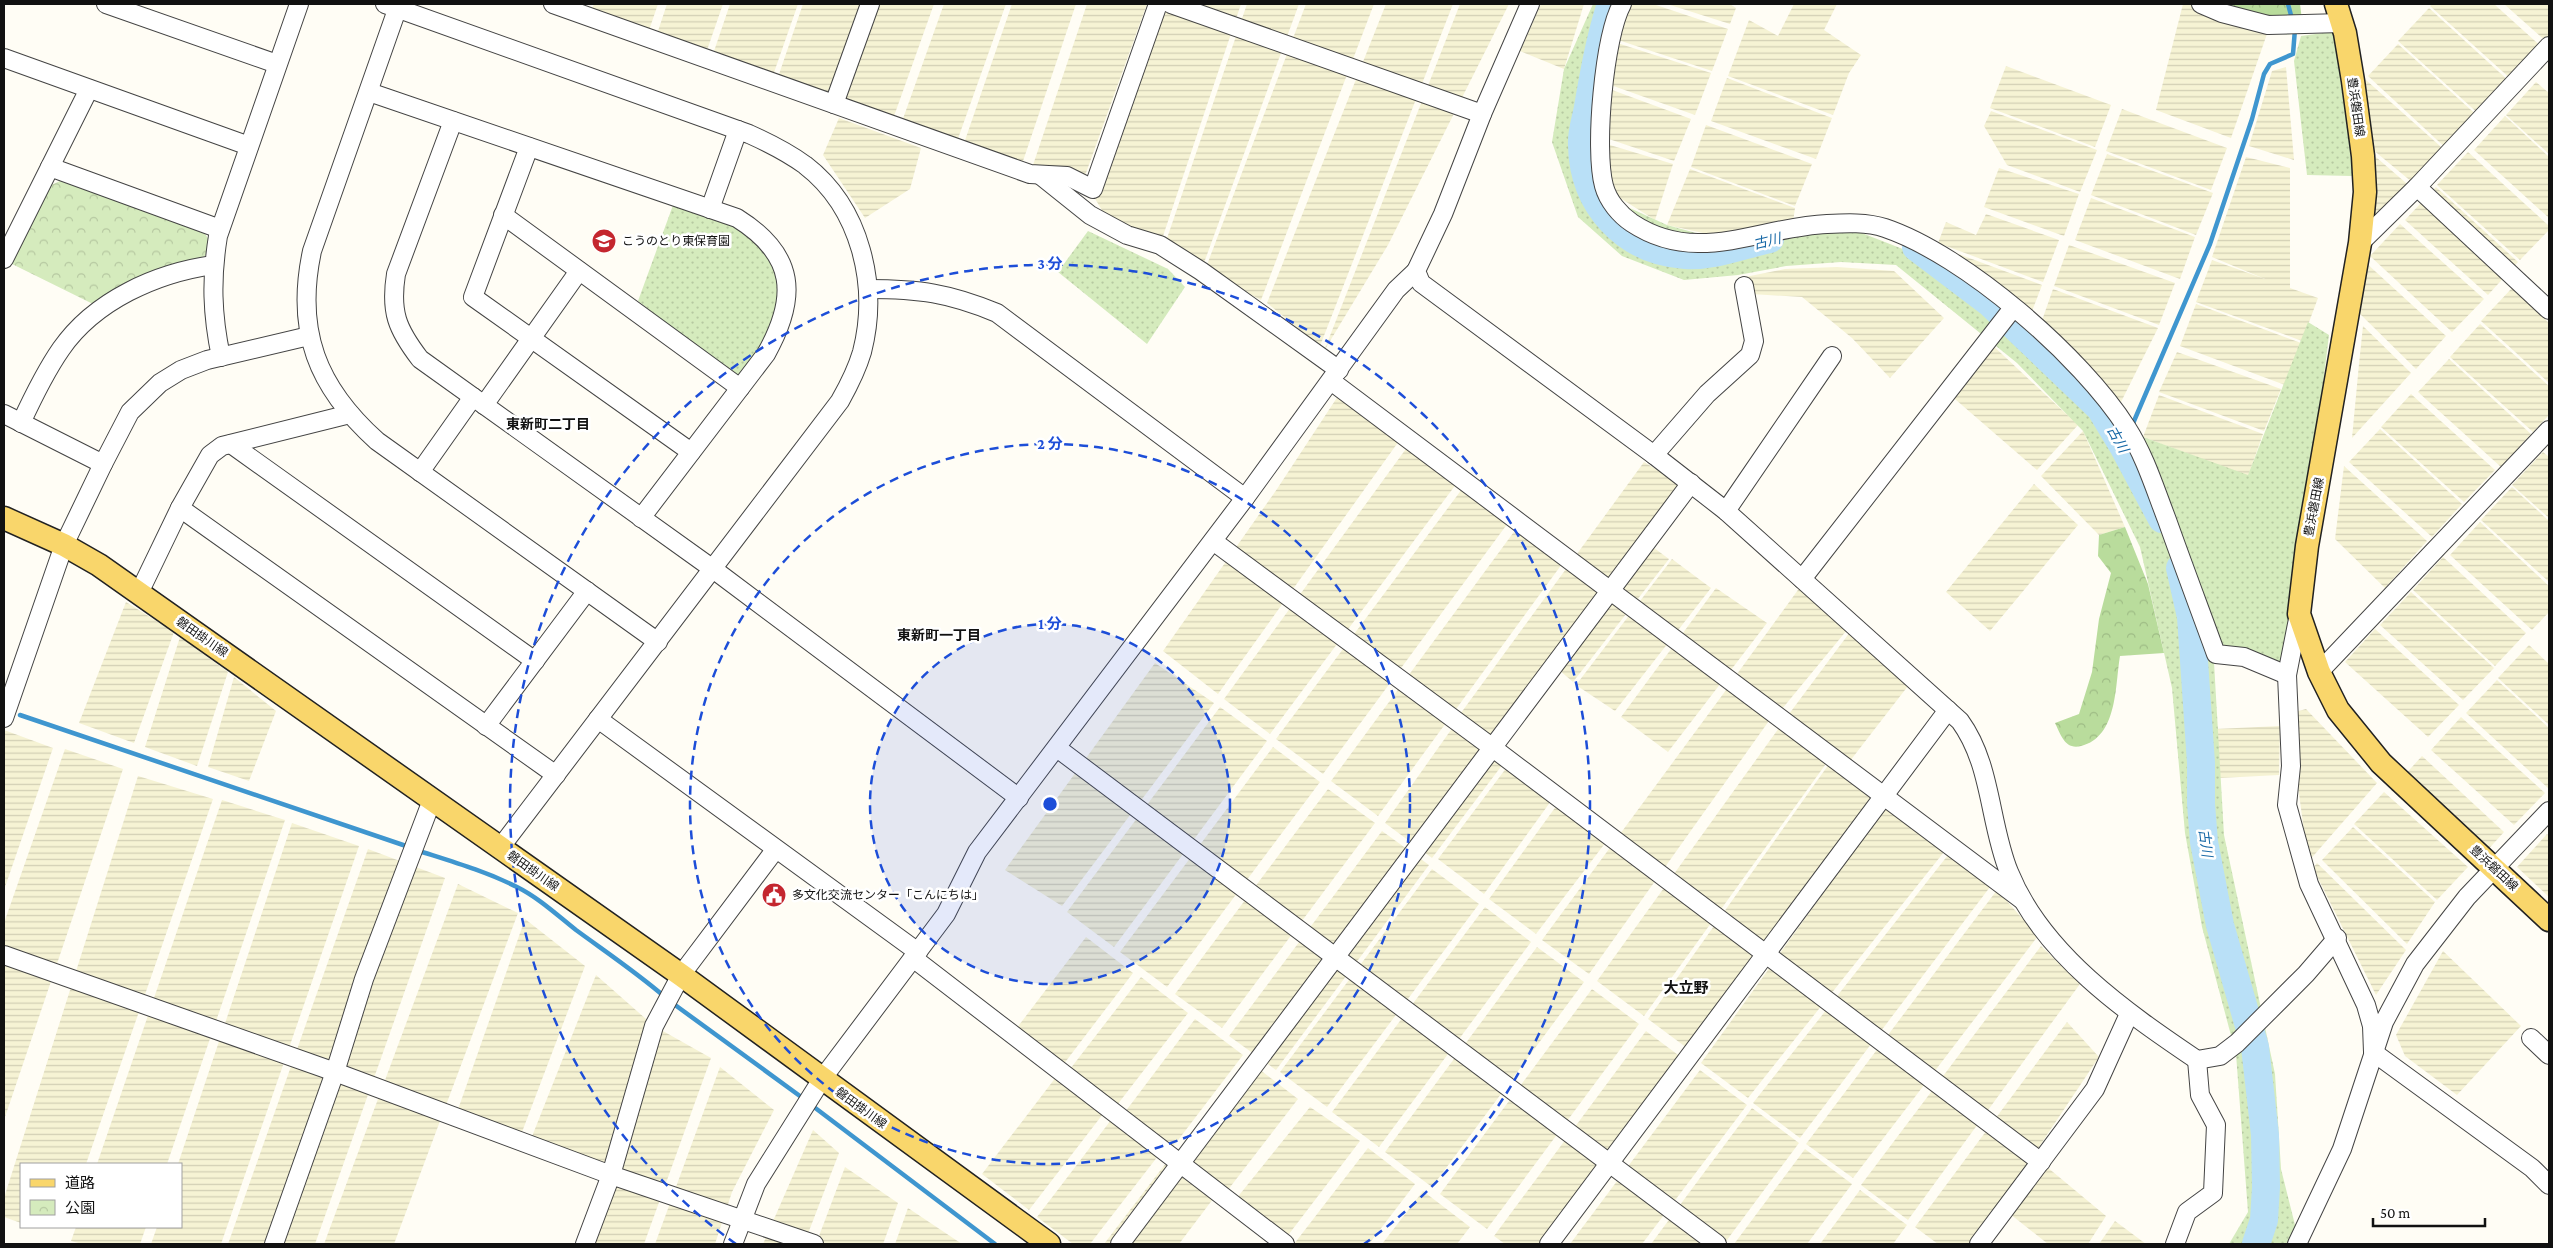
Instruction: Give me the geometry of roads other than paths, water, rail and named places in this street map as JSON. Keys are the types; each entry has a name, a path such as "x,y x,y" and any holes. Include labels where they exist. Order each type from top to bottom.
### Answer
{"main road":[{"name":"豊浜磐田線","path":"2339,13 2353,81 2363,156 2365,192 2360,244 2336,390 2307,546 2298,614 2319,672 2338,710 2381,763 2549,920"},
{"name":"磐田掛川線","path":"4,518 64,545 99,565 681,975 1049,1244"}],"street":[{"path":"106,4 277,64"},
{"path":"221,357 213,319 214,265 220,229 299,4"},
{"path":"553,4 580,8 834,104 1020,170 1040,175 1067,176 1092,189 1158,4"},
{"path":"834,104 870,4"},
{"path":"1171,4 1482,114"},
{"path":"733,1244 756,1184 822,1079 946,914 977,852 1213,541 1396,290 1416,271 1443,214 1482,114 1530,4"},
{"path":"1622,4 1612,38 1600,119 1600,157 1604,188 1613,206 1632,223 1672,243 1704,245 1814,224 1852,223 1884,228 1940,253 2039,329 2105,397 2128,429 2146,463 2216,654 2244,657 2287,675"},
{"path":"2201,4 2222,13 2268,25 2339,13"},
{"path":"500,848 658,642 840,401 862,353 867,328 868,289 860,244 848,217 821,180 781,148 738,130 394,5 369,92 312,251 308,274 309,336 323,376 350,414 377,441 658,642"},
{"path":"2360,244 2417,187 2549,46"},
{"path":"4,60 249,146"},
{"path":"4,259 89,89"},
{"path":"369,92 737,218 758,232 771,247 781,264 787,284 787,304 781,328 766,354 641,518"},
{"path":"453,121 396,274 393,292 395,316 404,338 420,360 713,569 1019,798"},
{"path":"710,209 738,130"},
{"path":"529,147 473,297 691,452"},
{"path":"50,167 220,229"},
{"path":"1040,175 1090,214 1127,235 1160,245 1201,271 1611,590 2025,902"},
{"path":"2417,187 2549,310"},
{"path":"503,216 740,388"},
{"path":"21,422 44,375 62,347 84,322 105,306 154,281 188,269 214,265"},
{"path":"420,472 532,339 579,271"},
{"path":"1416,271 1421,283 1441,300 1654,454 1726,511 1960,721 1978,751 2009,872 2025,902 2056,945 2129,1014 2197,1060 2220,1056 2237,1043 2306,974 2337,938"},
{"path":"1654,454 1707,394 1750,355 1754,341 1744,286"},
{"path":"868,289 933,292 964,299 997,313 1245,498"},
{"path":"1802,580 2013,308"},
{"path":"4,718 64,545 102,464 130,412 143,397 160,383 181,370 221,357 309,336"},
{"path":"1726,511 1832,356"},
{"path":"4,414 102,464"},
{"path":"139,593 180,508 210,455 222,446 350,414"},
{"path":"2319,672 2549,430"},
{"path":"231,444 535,661"},
{"path":"1120,1244 1691,483"},
{"path":"180,508 556,775"},
{"path":"1213,541 1493,748 2041,1162"},
{"path":"486,726 587,591"},
{"path":"2298,614 2287,675 2291,766 2287,805 2309,884 2322,915 2337,938 2366,1005 2372,1026 2373,1052"},
{"path":"1549,1244 1948,710"},
{"path":"598,720 915,955 1180,1165 1285,1244"},
{"path":"1057,748 1717,1244"},
{"path":"274,1244 335,1072 364,979 432,800"},
{"path":"2297,1244 2342,1149 2384,1022 2415,964 2467,897 2549,811"},
{"path":"585,1244 611,1176 654,1026 681,975 775,850"},
{"path":"4,955 335,1072 455,1118 565,1156 611,1176 814,1244"},
{"path":"1978,1244 2095,1089 2129,1014"},
{"path":"2373,1052 2532,1168 2549,1185"},
{"path":"2175,1244 2187,1212 2213,1193 2216,1125 2200,1095 2197,1060"}],"waterway":[{"name":"古川","path":"1611,4 1598,55 1582,140 1584,167 1590,187 1599,205 1611,221 1626,234 1644,245 1663,252 1685,255 1707,254 1770,239"},
{"path":"2288,4 2292,19"},
{"path":"2131,428 2210,244 2252,119 2264,74 2270,64 2293,54 2295,29"},
{"name":"古川","path":"1916,247 1990,303 2100,408 2123,446 2162,519"},
{"path":"2123,446 2127,437"},
{"name":"古川","path":"2180,568 2191,617 2201,763 2201,804 2204,842 2220,925 2255,1047 2265,1135 2266,1187 2264,1220 2256,1244"},
{"path":"20,715 409,847"},
{"path":"416,850 480,871 525,891 665,997"},
{"path":"671,1002 804,1099"},
{"path":"810,1104 995,1244"}],"place":[{"name":"こうのとり東保育園","path":"604,241"},
{"name":"多文化交流センター「こんにちは」","path":"774,895"}],"district":[{"name":"東新町二丁目","path":"548,424"},
{"name":"東新町一丁目","path":"939,635"},
{"name":"大立野","path":"1686,988"}]}
